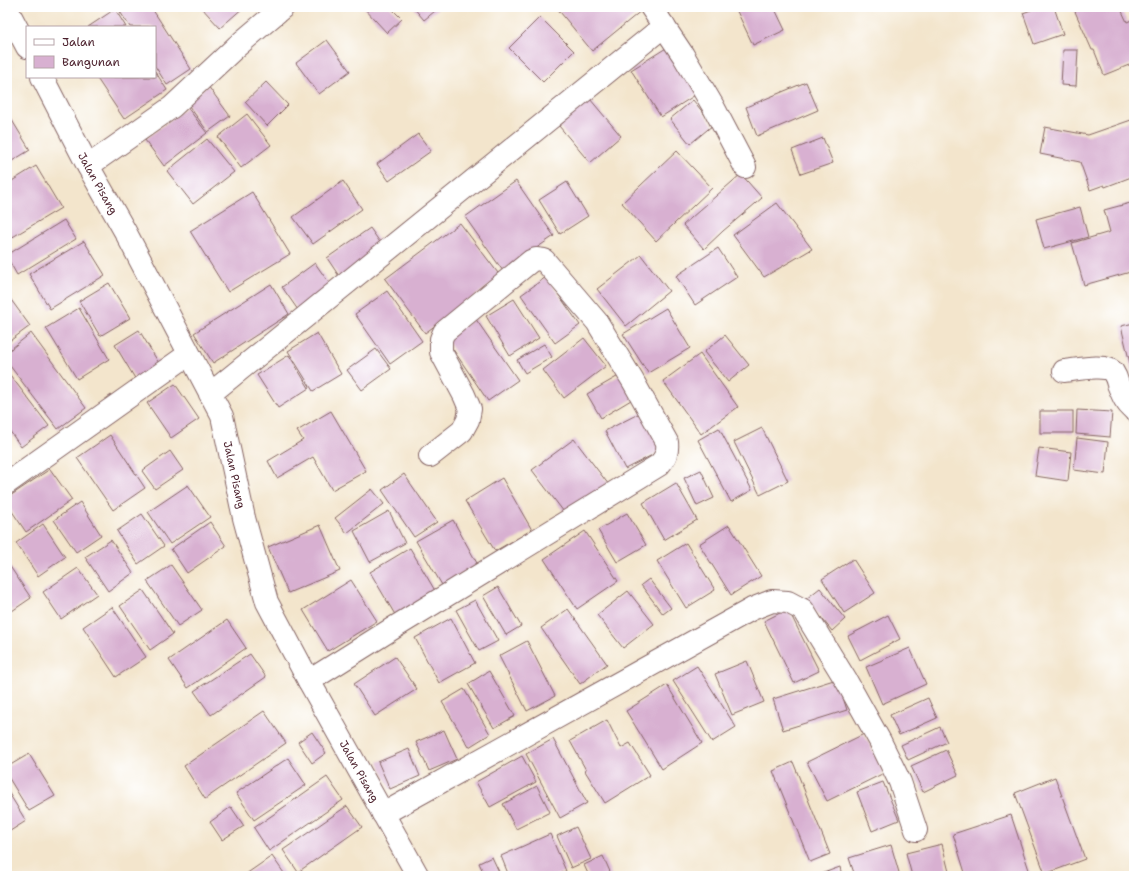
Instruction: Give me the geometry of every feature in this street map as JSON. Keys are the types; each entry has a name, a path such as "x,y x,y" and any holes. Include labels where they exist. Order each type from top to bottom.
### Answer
{"street":[{"path":"88,166 172,107 236,47 282,7"},
{"path":"651,7 684,55 745,166"},
{"path":"7,9 18,40"},
{"path":"210,394 664,26"},
{"name":"Jalan Pisang","path":"43,78 222,416 244,518 267,602 309,681 418,876"},
{"path":"309,681 659,465 665,459 668,450 667,442 597,322 544,260 536,259 531,261 444,332 441,339 441,352 470,409 468,420 462,431 430,456"},
{"path":"7,483 189,354"},
{"path":"1064,371 1107,368 1112,372 1127,404 1134,410"},
{"path":"383,814 752,609 772,601 788,602 803,610 847,682 880,741 900,782 916,830"}],"building":[{"path":"117,7 151,7 191,69 167,85 156,68 156,26 129,26"},
{"path":"201,7 244,7 220,28"},
{"path":"363,7 390,7 402,19 387,33"},
{"path":"413,7 440,7 424,20"},
{"path":"556,7 640,7 642,10 592,51"},
{"path":"735,7 774,7 785,30 753,45"},
{"path":"1039,7 1054,7 1063,34 1034,44 1023,13"},
{"path":"1073,7 1120,7 1127,22 1134,19 1134,63 1104,75 1094,50 1092,50"},
{"path":"115,9 125,26 90,26"},
{"path":"540,17 574,51 543,82 509,48"},
{"path":"327,40 350,71 319,94 296,63"},
{"path":"671,45 700,92 661,117 631,70"},
{"path":"1063,50 1078,50 1076,86 1061,85"},
{"path":"156,73 167,90 124,119 97,78 156,78"},
{"path":"266,82 288,105 267,126 245,102"},
{"path":"806,82 818,110 757,136 746,107"},
{"path":"208,86 230,116 208,132 186,102"},
{"path":"590,99 621,136 590,163 559,126"},
{"path":"693,100 713,125 690,144 670,119"},
{"path":"187,107 207,133 164,166 145,140"},
{"path":"247,114 271,145 241,168 218,137"},
{"path":"10,117 30,150 7,164 7,119"},
{"path":"1134,119 1134,176 1105,187 1104,185 1090,190 1080,162 1040,154 1045,127 1088,135"},
{"path":"418,134 431,151 389,181 377,164"},
{"path":"823,138 833,163 801,174 792,150"},
{"path":"207,139 234,172 193,204 167,171"},
{"path":"677,151 712,188 656,241 622,203"},
{"path":"36,166 61,208 11,238 7,231 7,184"},
{"path":"741,174 762,198 704,249 683,225"},
{"path":"343,181 362,209 313,244 293,217"},
{"path":"516,181 554,236 503,271 465,217"},
{"path":"567,182 588,216 560,234 539,200"},
{"path":"252,192 290,254 228,292 190,231"},
{"path":"1134,202 1134,271 1084,285 1072,243 1110,232 1104,210"},
{"path":"777,203 812,249 764,277 733,235"},
{"path":"1080,207 1088,237 1044,249 1036,219"},
{"path":"64,220 76,239 17,275 7,255"},
{"path":"460,223 501,277 425,333 385,279"},
{"path":"370,228 384,248 341,279 327,258"},
{"path":"84,241 105,275 50,309 29,274"},
{"path":"718,248 737,277 695,305 676,276"},
{"path":"641,255 669,291 626,326 597,289"},
{"path":"315,263 331,286 298,310 282,287"},
{"path":"546,277 580,325 555,343 521,295"},
{"path":"109,283 130,318 100,336 79,301"},
{"path":"271,284 289,314 213,363 194,333"},
{"path":"387,291 422,341 390,364 355,314"},
{"path":"9,297 30,326 7,343 7,298"},
{"path":"514,299 539,338 510,356 486,316"},
{"path":"79,308 109,359 77,379 46,328"},
{"path":"666,308 690,348 648,373 623,334"},
{"path":"475,318 518,380 488,401 446,339"},
{"path":"1134,323 1134,376 1133,376 1121,326"},
{"path":"139,330 160,365 136,380 115,345"},
{"path":"31,333 86,408 58,429 7,362 7,352"},
{"path":"317,333 341,374 313,391 288,351"},
{"path":"725,335 749,365 728,382 704,352"},
{"path":"584,338 606,366 564,398 543,370"},
{"path":"544,344 552,357 525,373 517,360"},
{"path":"376,349 391,369 362,390 347,370"},
{"path":"700,354 738,407 701,434 663,381"},
{"path":"289,355 309,388 278,408 257,375"},
{"path":"7,371 49,426 21,447 7,427"},
{"path":"622,374 636,397 601,418 587,394"},
{"path":"175,384 199,419 171,438 147,403"},
{"path":"1077,410 1112,412 1110,437 1076,434"},
{"path":"331,411 366,471 332,490 313,457 277,478 268,461 303,440 297,431"},
{"path":"1040,411 1073,411 1073,433 1040,433"},
{"path":"642,412 662,450 625,469 605,431"},
{"path":"719,428 752,490 731,502 698,440"},
{"path":"762,428 788,481 760,495 734,442"},
{"path":"110,435 145,488 113,510 77,458"},
{"path":"1077,438 1108,442 1105,474 1074,470"},
{"path":"574,439 609,485 567,516 532,470"},
{"path":"1039,448 1071,452 1068,481 1035,476"},
{"path":"170,451 183,470 155,489 142,471"},
{"path":"50,469 72,500 26,532 7,504 7,498"},
{"path":"701,470 714,498 697,506 684,478"},
{"path":"404,474 437,522 414,537 382,490"},
{"path":"502,478 532,530 495,551 465,501"},
{"path":"676,483 697,520 664,540 643,503"},
{"path":"188,485 210,517 170,544 148,512"},
{"path":"372,489 384,504 347,533 335,518"},
{"path":"80,502 101,535 76,552 54,520"},
{"path":"389,511 405,543 370,562 354,531"},
{"path":"627,513 646,545 617,562 598,530"},
{"path":"142,514 164,546 138,564 117,531"},
{"path":"453,520 478,565 442,585 416,541"},
{"path":"210,522 226,546 187,573 171,549"},
{"path":"43,524 65,557 38,576 16,543"},
{"path":"320,525 340,571 288,593 268,547"},
{"path":"729,525 761,576 731,595 699,544"},
{"path":"585,531 618,581 577,609 544,559"},
{"path":"111,540 133,573 108,591 85,557"},
{"path":"686,543 715,590 686,608 657,561"},
{"path":"410,548 437,594 397,618 370,572"},
{"path":"853,559 875,593 844,613 822,579"},
{"path":"7,562 31,598 12,611 7,603"},
{"path":"171,565 202,610 178,626 147,581"},
{"path":"78,568 97,594 61,619 43,592"},
{"path":"649,579 671,608 663,614 641,585"},
{"path":"351,580 377,621 328,651 303,610"},
{"path":"498,587 521,626 506,635 483,596"},
{"path":"820,588 845,619 832,631 806,599"},
{"path":"143,590 173,634 150,650 120,606"},
{"path":"628,591 654,624 623,648 597,615"},
{"path":"475,600 498,641 479,651 456,610"},
{"path":"112,607 146,657 116,677 83,627"},
{"path":"568,609 607,664 580,684 541,628"},
{"path":"788,609 819,671 794,683 764,621"},
{"path":"888,615 900,639 860,660 848,636"},
{"path":"451,618 475,663 439,683 415,638"},
{"path":"227,620 246,648 188,688 169,660"},
{"path":"527,641 555,696 527,711 499,656"},
{"path":"910,648 926,684 882,704 866,667"},
{"path":"250,654 266,677 211,715 194,691"},
{"path":"395,657 417,689 375,716 354,684"},
{"path":"747,661 764,702 732,715 715,674"},
{"path":"697,666 736,727 712,742 673,681"},
{"path":"489,671 515,716 494,728 468,684"},
{"path":"837,679 847,710 783,730 773,699"},
{"path":"667,685 702,743 662,769 626,711"},
{"path":"464,689 490,734 469,747 442,702"},
{"path":"928,698 937,718 899,735 890,715"},
{"path":"264,711 286,743 205,799 184,766"},
{"path":"607,720 621,748 630,743 650,775 605,803 585,771 586,770 570,741"},
{"path":"940,727 947,742 908,760 901,745"},
{"path":"444,730 457,759 429,771 416,742"},
{"path":"312,732 326,753 312,763 298,742"},
{"path":"864,734 884,773 827,801 807,762"},
{"path":"553,739 587,803 560,818 526,754"},
{"path":"409,749 420,776 390,789 378,762"},
{"path":"946,750 958,775 923,792 911,766"},
{"path":"29,754 55,796 29,811 7,775 7,767"},
{"path":"522,756 536,782 490,807 476,782"},
{"path":"288,758 306,785 254,820 236,793"},
{"path":"793,762 830,854 810,862 773,771"},
{"path":"327,777 343,800 269,851 254,828"},
{"path":"1055,777 1085,859 1045,874 1015,793"},
{"path":"883,782 899,820 872,831 857,792"},
{"path":"537,786 550,812 516,829 503,804"},
{"path":"7,790 26,821 7,833"},
{"path":"347,806 362,827 298,872 283,850"},
{"path":"231,807 244,826 222,840 210,822"},
{"path":"1011,815 1031,876 966,876 953,834"},
{"path":"576,827 591,859 571,868 557,836"},
{"path":"550,834 566,871 555,876 509,876 501,856"},
{"path":"942,844 950,876 912,876 906,853"},
{"path":"891,845 900,876 855,876 849,858"},
{"path":"272,856 286,876 247,876 246,874"},
{"path":"603,856 612,876 589,876 584,865"},
{"path":"492,857 501,876 485,876 479,863"},
{"path":"840,867 842,876 815,876"},
{"path":"794,872 795,876 781,876"}]}
